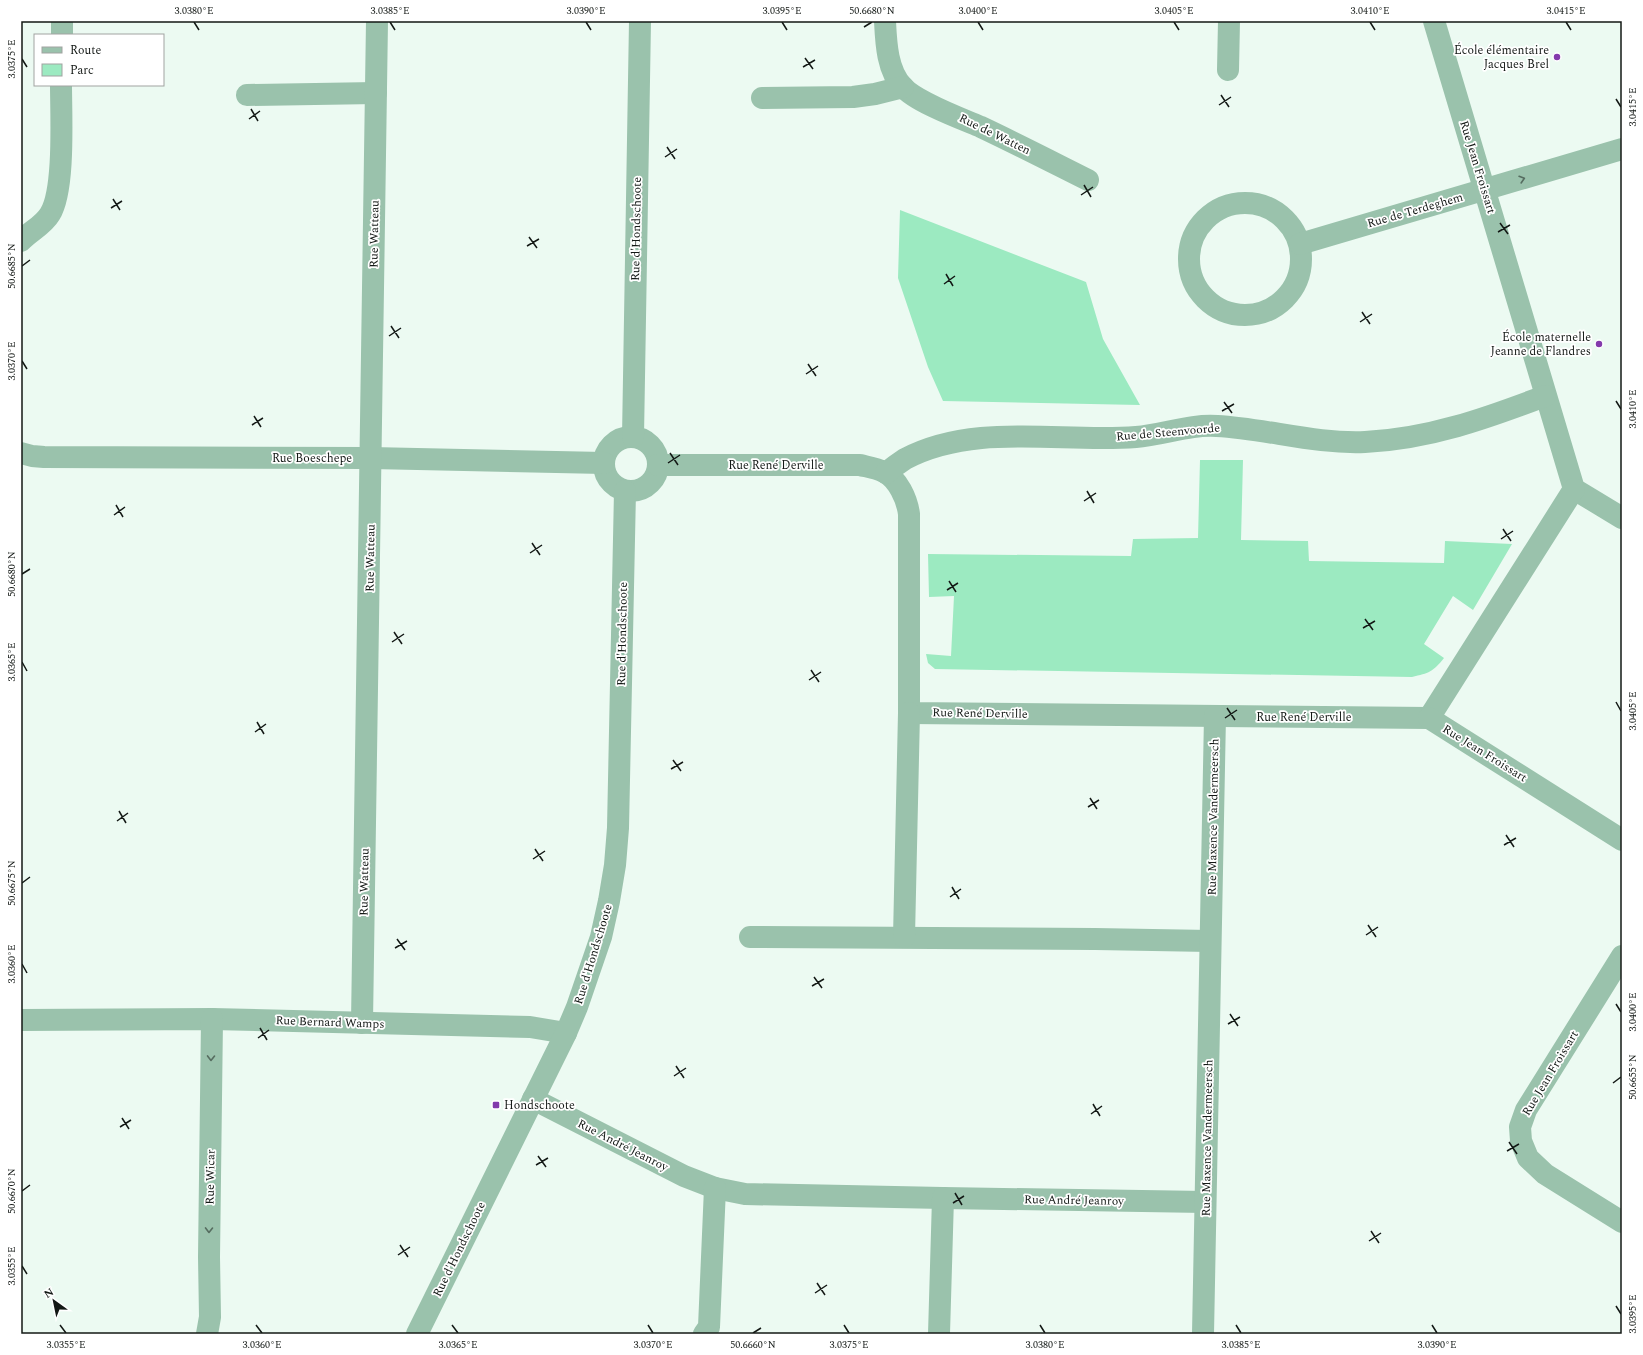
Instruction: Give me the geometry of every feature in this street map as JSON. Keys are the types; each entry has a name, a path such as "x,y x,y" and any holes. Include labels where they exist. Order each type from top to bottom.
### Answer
{"street":[{"path":"62,21 62,34"},
{"name":"Rue Watteau","path":"362,1023 377,21"},
{"name":"Rue d'Hondschoote","path":"633,437 640,21"},
{"name":"Rue de Watten","path":"885,21 889,57 894,74 903,87 927,102 996,134 1088,180"},
{"path":"1228,70 1229,21"},
{"name":"Rue Jean Froissart","path":"1434,21 1574,489"},
{"path":"21,241 41,225 51,213 57,193 60,171 61,86"},
{"path":"762,98 853,97 875,94 903,87"},
{"path":"247,95 376,93"},
{"name":"Rue de Terdeghem","path":"1300,244 1622,149"},
{"path":"1247,203 1264,206 1280,215 1292,228 1300,244 1301,263 1297,281 1286,297 1272,308 1254,315 1234,314 1217,308 1202,296 1193,279 1189,260 1192,242 1200,226 1213,213 1229,205 1247,203"},
{"name":"Rue de Steenvoorde","path":"886,473 905,460 922,452 942,446 986,438 1137,437 1194,427 1215,425 1337,442 1396,440 1430,434 1492,416 1545,396"},
{"path":"633,437 646,441 652,447 657,456 658,464 655,477 649,484 638,491 624,491 610,482 606,474 604,456 612,445 619,439 633,437"},
{"name":"Rue Boeschepe","path":"21,452 32,456 44,457 371,458 604,464"},
{"name":"Rue René Derville","path":"658,464 860,465 886,473"},
{"path":"886,473 895,482 902,493 907,503 908,514 909,713 904,938"},
{"path":"1429,718 1574,489 1622,518"},
{"name":"Rue d'Hondschoote","path":"417,1334 566,1033 577,1007 601,937 615,865 618,828 624,491"},
{"name":"Rue René Derville","path":"909,713 1429,718"},
{"name":"Rue Maxence Vandermeersch","path":"1203,1334 1215,716"},
{"name":"Rue Jean Froissart","path":"1429,718 1622,840"},
{"path":"750,937 1210,941"},
{"name":"Rue Jean Froissart","path":"1622,956 1526,1110 1520,1127 1521,1141 1528,1158 1545,1174 1622,1222"},
{"name":"Rue Bernard Wamps","path":"21,1020 212,1019 530,1027 566,1033"},
{"name":"Rue Wicar","path":"207,1334 210,1317 209,1257 212,1019"},
{"name":"Rue André Jeanroy","path":"533,1099 684,1176 715,1188 745,1194 1206,1202"},
{"path":"704,1334 709,1327 715,1188"},
{"path":"940,1334 943,1198"}],"green space":[{"path":"900,210 1086,282 1103,339 1140,405 943,401 928,367 898,278"},
{"path":"1200,460 1243,460 1241,540 1308,541 1309,561 1444,563 1445,541 1512,544 1473,610 1453,596 1424,644 1444,658 1430,671 1412,677 935,669 928,663 926,654 951,656 954,596 929,597 928,554 1131,556 1133,539 1198,538"}],"place":[{"name":"École élémentaire Jacques Brel","path":"1557,57"},
{"name":"École maternelle Jeanne de Flandres","path":"1599,344"},
{"name":"Hondschoote","path":"496,1105"}]}
